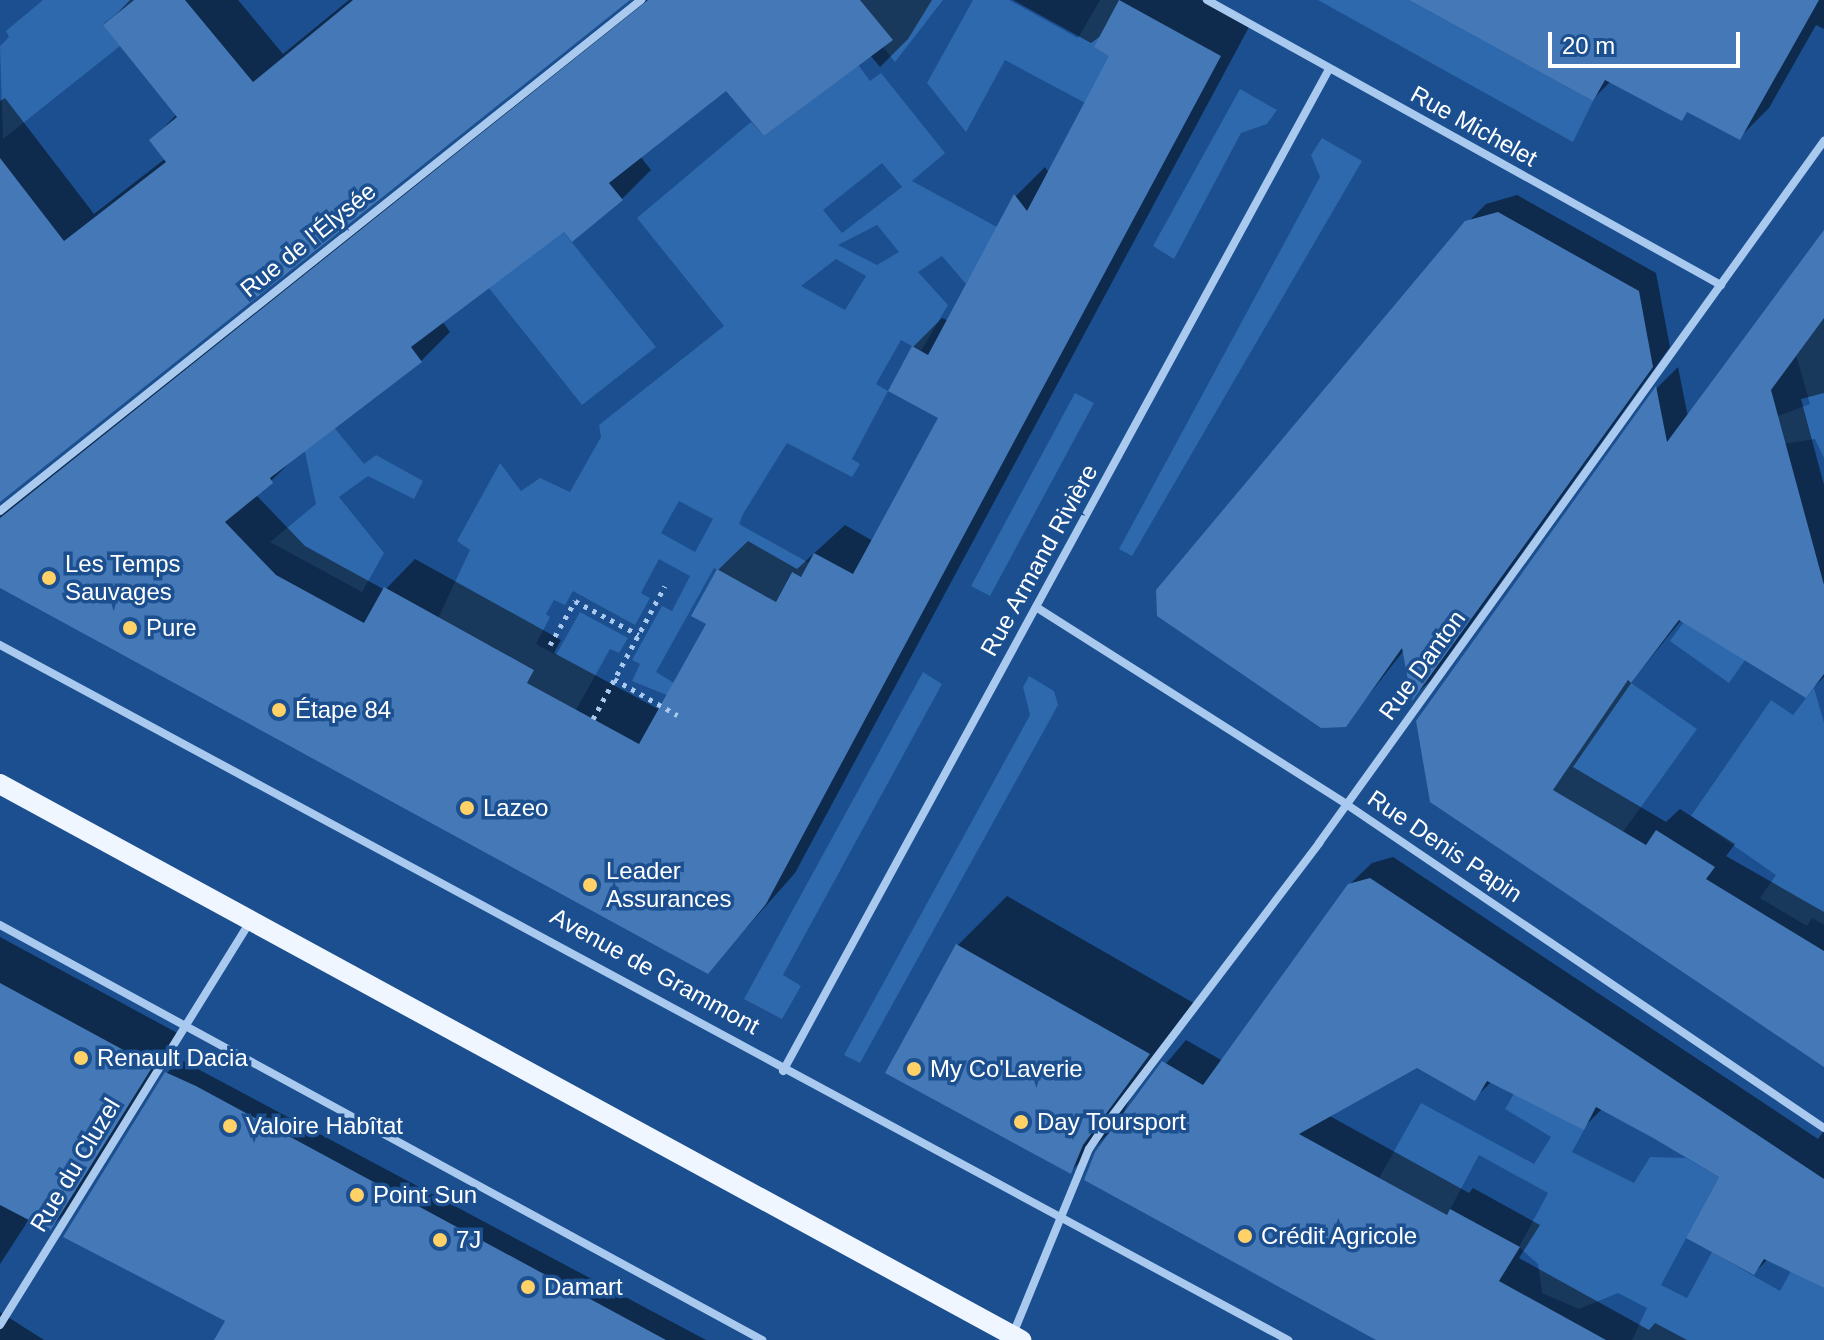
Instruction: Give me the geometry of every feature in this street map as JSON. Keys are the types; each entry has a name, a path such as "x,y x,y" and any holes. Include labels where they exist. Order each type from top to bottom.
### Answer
{"main road":[{"path":"0,784 253,917 1015,1339"}],"street":[{"name":"Rue de l'Élysée","path":"0,511 641,0"},
{"name":"Rue Michelet","path":"1207,0 1721,285"},
{"name":"Rue Armand Rivière","path":"783,1071 1329,69"},
{"name":"Rue Danton","path":"1015,1339 1061,1216 1103,1128 1346,804 1824,141"},
{"name":"Rue Denis Papin","path":"1036,607 1346,804 1824,1128"},
{"name":"Avenue de Grammont","path":"0,645 783,1071 1061,1216 1288,1340"},
{"name":"Rue du Cluzel","path":"0,1325 253,917"},
{"path":"0,925 762,1340"}],"path":[{"path":"593,719 665,586"},
{"path":"550,645 575,601 639,635"},
{"path":"614,679 677,715"}],"shaded area":[{"path":"43,0 134,0 103,24 120,46 3,139 0,46 9,37 6,31"},
{"path":"859,0 943,0 895,62 864,23"},
{"path":"973,0 1009,0 1078,38 1100,0 1120,0 1153,19 1102,112 1005,60 966,132 927,83"},
{"path":"1318,0 1409,0 1593,101 1573,142"},
{"path":"851,55 870,81 881,73 945,153 912,181 997,227 966,284 942,256 918,272 948,305 921,351 901,340 876,384 888,391 852,459 860,464 852,477 787,443 739,524 809,563 801,577 791,572 774,606 768,597 714,568 656,672 684,689 679,700 632,681 640,664 632,660 662,606 672,611 690,576 659,559 641,593 650,598 635,625 573,591 565,605 554,600 546,614 550,617 536,644 556,655 580,612 628,638 619,653 610,649 576,710 527,683 533,669 452,626 432,631 470,550 457,541 500,463 521,491 540,478 570,492 601,437 599,425 724,326 637,218 751,122 764,136 800,109","holes":["882,163 902,187 842,233 823,210","877,225 899,252 877,265 838,245","836,259 866,276 845,310 801,286","679,501 713,519 695,552 661,533"]},
{"path":"1240,89 1277,110 1267,124 1241,133 1174,259 1153,246"},
{"path":"1322,138 1362,161 1132,556 1119,549 1320,177 1311,155"},
{"path":"537,199 656,347 582,405 481,278"},
{"path":"1824,318 1824,458 1815,439 1783,444 1775,417 1810,404 1796,355"},
{"path":"1075,393 1094,403 990,596 971,586"},
{"path":"323,414 364,464 376,455 423,481 414,499 368,476 339,497 384,553 362,592 270,542 316,504 305,452 293,437"},
{"path":"1698,602 1769,626 1729,683 1670,641"},
{"path":"1608,667 1697,729 1610,850 1543,805 1577,755"},
{"path":"923,672 942,684 783,975 801,986 782,1019 744,999"},
{"path":"1029,676 1054,691 1058,705 860,1063 844,1055 1030,715 1023,687"},
{"path":"1814,688 1824,723 1824,925 1812,918 1807,926 1760,898 1776,875 1691,816 1771,700 1793,715"},
{"path":"1515,1092 1584,1130 1572,1152 1634,1183 1650,1157 1686,1158 1719,1177 1661,1285 1687,1298 1712,1252 1780,1291 1791,1271 1824,1288 1824,1340 1632,1340 1647,1308 1618,1293 1579,1309 1542,1293 1538,1264 1519,1247 1548,1193 1479,1155 1447,1215 1379,1178 1421,1103 1534,1164 1551,1137 1505,1109"}],"building":[{"path":"134,0 185,0 253,82 353,0 630,0 0,502 0,158 64,241 166,162 149,140 177,117 103,25"},
{"path":"648,0 860,0 893,40 764,136 726,91 609,183 623,200 572,242 564,232 411,347 422,362 270,478 273,483 225,522 276,575 364,623 384,587 534,670 527,683 639,744 706,624 691,616 717,569 776,602 792,572 801,577 814,553 853,574 938,418 888,391 912,346 928,355 1014,194 1027,211 1109,56 1094,47 1119,0 1221,56 766,904 708,974 0,588 0,518"},
{"path":"1409,0 1819,0 1740,140 1687,112 1682,121 1605,80 1593,101"},
{"path":"1498,212 1639,291 1653,367 1412,701 1402,648 1346,727 1321,728 1157,616 1156,590 1465,221"},
{"path":"1824,230 1824,318 1771,390 1824,585 1824,674 1806,698 1679,620 1631,683 1628,680 1553,790 1646,845 1656,830 1715,867 1706,879 1824,951 1824,1067 1430,802 1416,721 1656,386 1667,442"},
{"path":"1370,878 1824,1179 1824,1288 1764,1259 1754,1275 1686,1238 1719,1177 1596,1107 1584,1130 1487,1081 1475,1101 1417,1068 1299,1134 1447,1215 1450,1209 1520,1247 1499,1281 1606,1340 1376,1340 1084,1180 1095,1152 1162,1061 1203,1085 1348,884"},
{"path":"956,944 1150,1054 1083,1145 1071,1174 885,1073"},
{"path":"0,983 153,1066 50,1231 0,1205"},
{"path":"165,1072 666,1340 214,1340 225,1321 63,1237"}],"place":[{"name":"Les Temps Sauvages","path":"49,578"},
{"name":"Pure","path":"130,628"},
{"name":"Étape 84","path":"279,710"},
{"name":"Lazeo","path":"467,808"},
{"name":"Leader Assurances","path":"590,885"},
{"name":"Renault Dacia","path":"81,1058"},
{"name":"My Co'Laverie","path":"914,1069"},
{"name":"Day Toursport","path":"1021,1122"},
{"name":"Valoire Habîtat","path":"230,1126"},
{"name":"Point Sun","path":"357,1195"},
{"name":"Crédit Agricole","path":"1245,1236"},
{"name":"7J","path":"440,1240"},
{"name":"Damart","path":"528,1287"}]}
